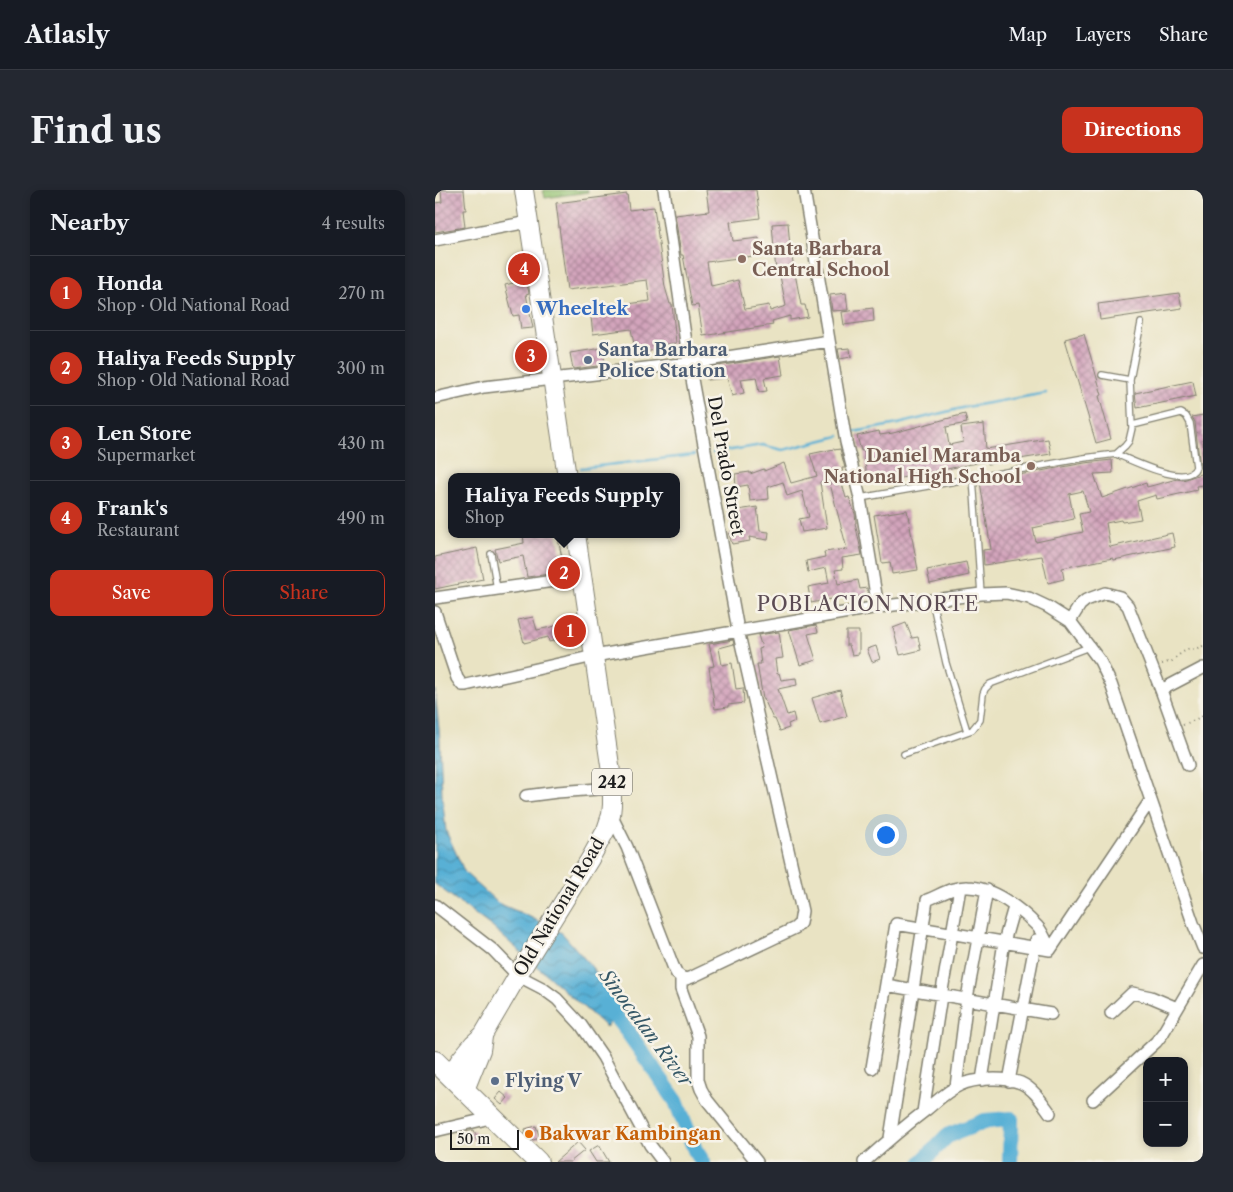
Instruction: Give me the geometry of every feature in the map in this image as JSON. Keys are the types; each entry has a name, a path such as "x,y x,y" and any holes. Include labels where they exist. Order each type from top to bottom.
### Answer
{"highway":[{"path":"435,1061 538,1162"}],"main road":[{"path":"524,190 566,473"},
{"name":"Old National Road","path":"451,1076 460,1060 483,1035 519,973 590,860 606,830 611,815 613,788 577,538"},
{"name":"Old National Road","path":"465,1090 481,1050 483,1035"}],"street":[{"name":"Del Prado Street","path":"664,190 689,362 738,630 802,917 800,923 795,928 692,977 681,978"},
{"path":"804,190 846,442 860,498 879,607"},
{"path":"435,240 529,222"},
{"path":"435,398 484,387 689,362 829,341"},
{"path":"435,598 582,576"},
{"path":"435,612 457,678 462,685 594,656 879,607 981,594 1007,594 1029,598 1048,607 1069,622 1100,661 1111,684 1150,801 1203,948"},
{"path":"1069,622 1080,604 1105,594 1120,597 1128,606 1161,690 1187,766"},
{"path":"1161,690 1203,668"},
{"path":"526,796 613,788"},
{"path":"1051,950 1150,801"},
{"path":"611,815 627,847 673,966 681,978 681,990 698,1036 698,1080 701,1089 707,1100 757,1162"},
{"path":"890,1138 927,900 967,886 997,894 1039,927 1051,950"},
{"path":"923,1112 960,888"},
{"path":"956,1088 967,998 987,890"},
{"path":"435,905 493,950 519,973 557,999 581,1025 603,1057 650,1145 663,1162"},
{"path":"982,1080 1004,942 1014,908"},
{"path":"872,1068 896,924 1051,950"},
{"path":"1009,1081 1039,927"},
{"path":"1093,1100 1156,1042 1203,965"},
{"path":"886,985 1051,1014"},
{"path":"1111,1013 1132,993 1151,997 1177,1008"},
{"path":"864,1162 890,1138 961,1084 982,1080 1020,1083 1033,1091 1050,1113"},
{"path":"435,1132 482,1120 490,1114"}],"lane":[{"path":"1116,454 1129,441 1133,425 1130,380 1141,323"},
{"path":"1102,375 1130,380"},
{"path":"860,498 1116,454 1167,474 1189,474 1194,471 1196,467 1190,423 1186,416 1181,413 1133,425"},
{"path":"973,478 981,594"},
{"path":"491,554 497,589"},
{"path":"932,600 946,663 967,731"},
{"path":"904,754 972,730 980,720 983,694 990,684 1089,647"}],"path":[{"path":"1152,667 1172,661 1179,654 1189,649 1195,650 1203,646"},
{"path":"1175,729 1203,716"}],"green space":[{"path":"543,190 588,190 588,192 545,198"}],"water":[{"path":"435,690 446,831 465,873 498,903 562,933 591,966 624,1010 606,1027 492,927 435,884"}],"building":[{"path":"441,190 464,190 466,210 463,210 465,227 435,232 435,203 442,202"},
{"path":"706,190 756,190 760,218 730,222 733,241 759,238 761,255 707,262 711,286 738,280 745,309 769,305 770,311 786,306 779,271 776,272 772,224 788,223 790,247 801,305 805,305 808,317 790,320 790,316 772,321 773,325 703,336 698,305 692,306 675,215 709,211"},
{"path":"627,194 629,210 654,207 665,287 670,304 672,304 676,343 654,346 655,350 636,354 631,329 593,334 590,309 650,301 647,280 567,290 556,203"},
{"path":"526,280 529,293 526,294 533,328 521,329 519,315 513,316 505,285"},
{"path":"846,293 848,310 832,311 830,295"},
{"path":"1179,293 1182,308 1100,320 1098,304"},
{"path":"873,308 874,321 844,325 842,312"},
{"path":"1084,334 1102,395 1099,396 1111,439 1096,443 1065,339"},
{"name":"Santa Barbara Police Station","path":"603,348 605,365 573,369 570,353"},
{"path":"850,348 851,357 840,359 838,349"},
{"path":"534,349 536,361 524,363 522,351"},
{"path":"780,356 783,375 764,378 767,391 759,392 756,377 741,379 744,393 732,396 727,378 707,380 705,368"},
{"path":"1193,381 1196,396 1137,408 1135,393"},
{"path":"965,414 967,423 946,427 949,445 963,442 961,427 984,424 986,449 1048,439 1051,454 988,464 987,461 896,479 867,481 864,450 861,451 857,436 879,431 880,435 893,433"},
{"path":"1203,415 1203,468 1200,468 1195,422 1192,417"},
{"path":"840,449 845,468 842,468 844,480 841,480 846,498 849,497 855,514 855,523 862,555 842,558 843,569 835,570 838,584 858,580 860,589 867,588 868,595 846,599 846,596 811,603 808,587 829,583 826,568 808,572 806,561 825,557 824,552 847,549 829,480 820,482 827,528 802,532 799,519 809,517 802,491 787,496 783,482 768,487 769,499 750,501 748,485 736,487 735,474 750,472 750,474 764,469 764,471 784,463 791,483 817,476 810,454"},
{"path":"1112,460 1113,473 1094,474 1102,498 1146,483 1147,487 1177,479 1183,480 1203,473 1203,485 1196,486 1197,490 1157,499 1156,495 1137,501 1141,519 1106,523 1110,547 1172,533 1175,547 1114,560 1113,558 1062,568 1064,579 1048,583 1042,556 984,565 983,550 991,549 980,482","holes":["1083,491 1089,512 1079,514 1083,532 1036,542 1033,528 1074,519 1069,494"]},
{"path":"757,507 760,531 769,532 768,540 749,537 750,541 732,544 729,534 741,531 738,510"},
{"path":"907,510 918,570 892,574 890,562 882,563 874,515"},
{"path":"523,538 558,538 565,572 527,577 523,556 498,561 495,549 524,543"},
{"path":"477,548 483,579 435,589 435,557"},
{"path":"966,562 969,575 930,584 927,570"},
{"path":"533,617 537,630 570,623 573,636 549,642 548,637 524,643 518,620"},
{"path":"906,623 912,638 918,637 921,650 900,655 893,628"},
{"path":"816,625 818,632 808,634 816,660 800,665 789,630"},
{"path":"846,631 859,631 859,654 852,655 849,645 846,645"},
{"path":"779,632 783,658 775,659 777,674 779,673 781,680 796,678 797,685 778,689 787,715 793,713 795,721 788,724 789,728 780,731 763,699 757,664 761,664 759,649 762,648 758,635"},
{"path":"733,640 734,644 719,648 722,665 732,663 736,689 743,688 744,703 715,709 709,667 714,666 709,644"},
{"path":"876,646 880,659 872,662 867,649"},
{"path":"840,690 847,716 820,724 812,698"},
{"path":"501,1092 508,1098 502,1105 495,1099"},
{"path":"536,1126 540,1138 533,1140 526,1134 525,1129"},
{"path":"474,1130 477,1138 463,1142 460,1133"},
{"path":"578,1142 585,1150 570,1162 555,1162"},
{"path":"599,1145 609,1162 596,1162 589,1151"}],"waterway":[{"path":"848,433 898,424 966,407 1046,393"},
{"path":"713,453 762,445 783,450 839,436"},
{"path":"581,468 694,455"},
{"name":"Sinocalan River","path":"603,1001 627,1031 676,1101 695,1150 703,1162"},
{"name":"Sinocalan River","path":"922,1162 947,1136 985,1121 1011,1119 1010,1162"}],"place":[{"name":"Santa Barbara Central School","path":"742,259"},
{"name":"Frank's","path":"524,269"},
{"name":"Wheeltek","path":"526,309"},
{"name":"Len Store","path":"531,356"},
{"name":"Santa Barbara Police Station","path":"588,360"},
{"name":"Daniel Maramba National High School","path":"1031,466"},
{"name":"Haliya Feeds Supply","path":"564,573"},
{"name":"Honda","path":"570,631"},
{"name":"Flying V","path":"495,1081"},
{"name":"Bakwar Kambingan","path":"529,1134"}],"district":[{"name":"POBLACION NORTE","path":"868,604"}]}
